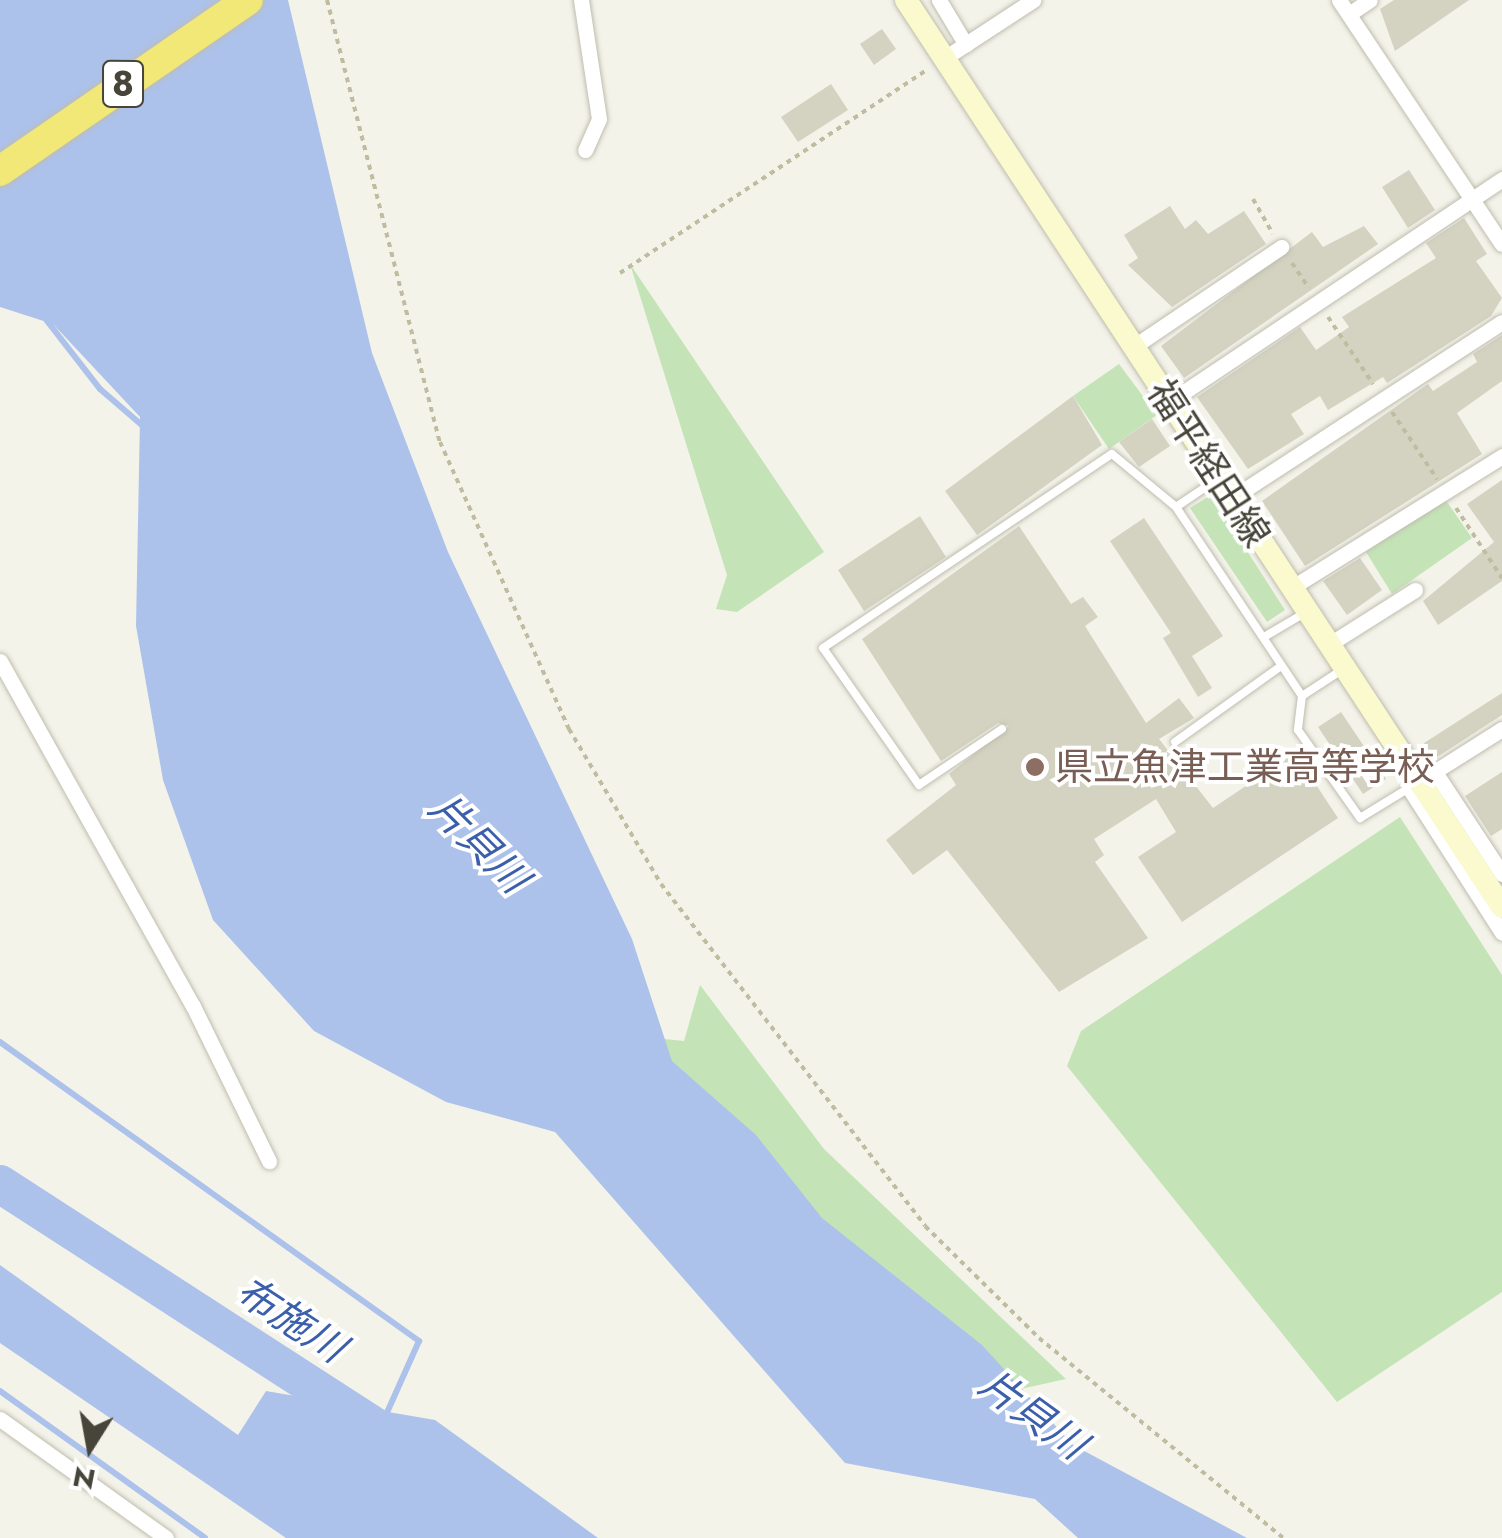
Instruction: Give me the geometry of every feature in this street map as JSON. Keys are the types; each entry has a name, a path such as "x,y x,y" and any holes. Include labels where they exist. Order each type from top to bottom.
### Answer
{"highway":[{"name":"8","path":"0,171 248,0"}],"main road":[{"name":"福平経田線","path":"911,6 1502,907"}],"street":[{"path":"580,0 599,119 586,150"},
{"path":"939,0 966,46"},
{"path":"943,59 1033,0"},
{"path":"1370,0 1344,7 1502,244"},
{"path":"1168,402 1502,179"},
{"path":"1132,347 1281,247"},
{"path":"1225,488 1502,322"},
{"path":"1291,588 1502,456"},
{"path":"1328,644 1415,590"},
{"path":"0,660 194,1006 268,1161"},
{"path":"1421,781 1502,729"},
{"path":"1421,781 1502,874"},
{"path":"1421,781 1502,933"},
{"path":"0,1419 166,1538"}],"lane":[{"path":"1002,730 919,785 823,648 1112,454 1176,507 1302,696 1298,730 1360,818 1421,781"},
{"path":"1176,507 1225,488"},
{"path":"1264,637 1306,612"},
{"path":"1175,742 1282,666"},
{"path":"1302,696 1344,668"}],"path":[{"path":"327,0 440,442 569,729 661,884 925,1226 1039,1338 1283,1538"},
{"path":"620,273 943,59"}],"green space":[{"path":"630,264 824,552 737,612 716,609 727,575"},
{"path":"1119,364 1157,415 1109,449 1073,396"},
{"path":"1211,495 1285,610 1267,622 1190,508"},
{"path":"1445,499 1472,538 1392,594 1366,552"},
{"path":"1400,817 1502,975 1502,1292 1337,1402 1067,1066 1081,1031"},
{"path":"700,985 824,1149 1066,1379 961,1402 626,1035 684,1041"}],"water":[{"name":"片貝川","path":"0,0 288,0 372,353 448,552 632,939 672,1061 756,1135 822,1218 982,1345 1073,1445 1247,1538 1078,1538 1035,1499 845,1463 555,1132 446,1102 314,1031 213,920 163,780 136,626 140,417 53,324 0,307"},
{"path":"0,1265 238,1435 266,1391 435,1420 598,1538 286,1538 0,1343"}],"building":[{"path":"1394,0 1469,0 1395,51 1380,9"},
{"path":"882,29 896,49 874,65 860,44"},
{"path":"831,84 848,110 798,142 781,117"},
{"path":"1409,170 1435,210 1408,228 1382,187"},
{"path":"1170,206 1185,229 1196,220 1208,234 1244,211 1266,244 1172,307 1128,265 1138,258 1124,235"},
{"path":"1464,218 1487,254 1476,261 1502,298 1491,316 1387,383 1383,377 1328,410 1320,396 1291,414 1304,434 1248,469 1197,397 1300,327 1316,350 1349,327 1342,317 1436,258 1426,243"},
{"path":"1364,226 1378,244 1184,378 1161,346 1312,232 1323,247"},
{"path":"1502,335 1502,381 1457,413 1482,454 1305,566 1262,501 1428,384 1433,391 1477,362 1473,354"},
{"path":"1073,396 1102,445 977,535 945,491"},
{"path":"1152,419 1170,446 1139,467 1119,442"},
{"path":"1502,480 1502,581 1438,625 1423,601 1494,542 1467,504"},
{"path":"920,516 946,557 864,611 838,570"},
{"path":"1144,518 1223,636 1192,656 1212,688 1198,697 1163,638 1171,633 1110,541"},
{"path":"1019,526 1071,604 1083,597 1098,617 1085,626 1146,723 1179,698 1194,718 1159,739 1213,808 1295,753 1338,818 1182,922 1138,857 1176,832 1156,799 1094,839 1104,855 1095,862 1148,938 1059,992 947,850 913,875 886,840 956,785 949,774 1009,726 998,723 941,761 862,639"},
{"path":"1360,558 1382,590 1347,615 1323,581"},
{"path":"1502,693 1502,715 1434,759 1424,743"},
{"path":"1341,712 1386,779 1363,794 1318,727"},
{"path":"1502,772 1502,829 1491,836 1465,796"}],"waterway":[{"path":"44,317 100,389 143,426"},
{"path":"0,1042 419,1341 385,1417"},
{"name":"布施川","path":"0,1184 380,1430"},
{"path":"0,1391 205,1538"}],"place":[{"name":"県立魚津工業高等学校","path":"1035,767"}]}
